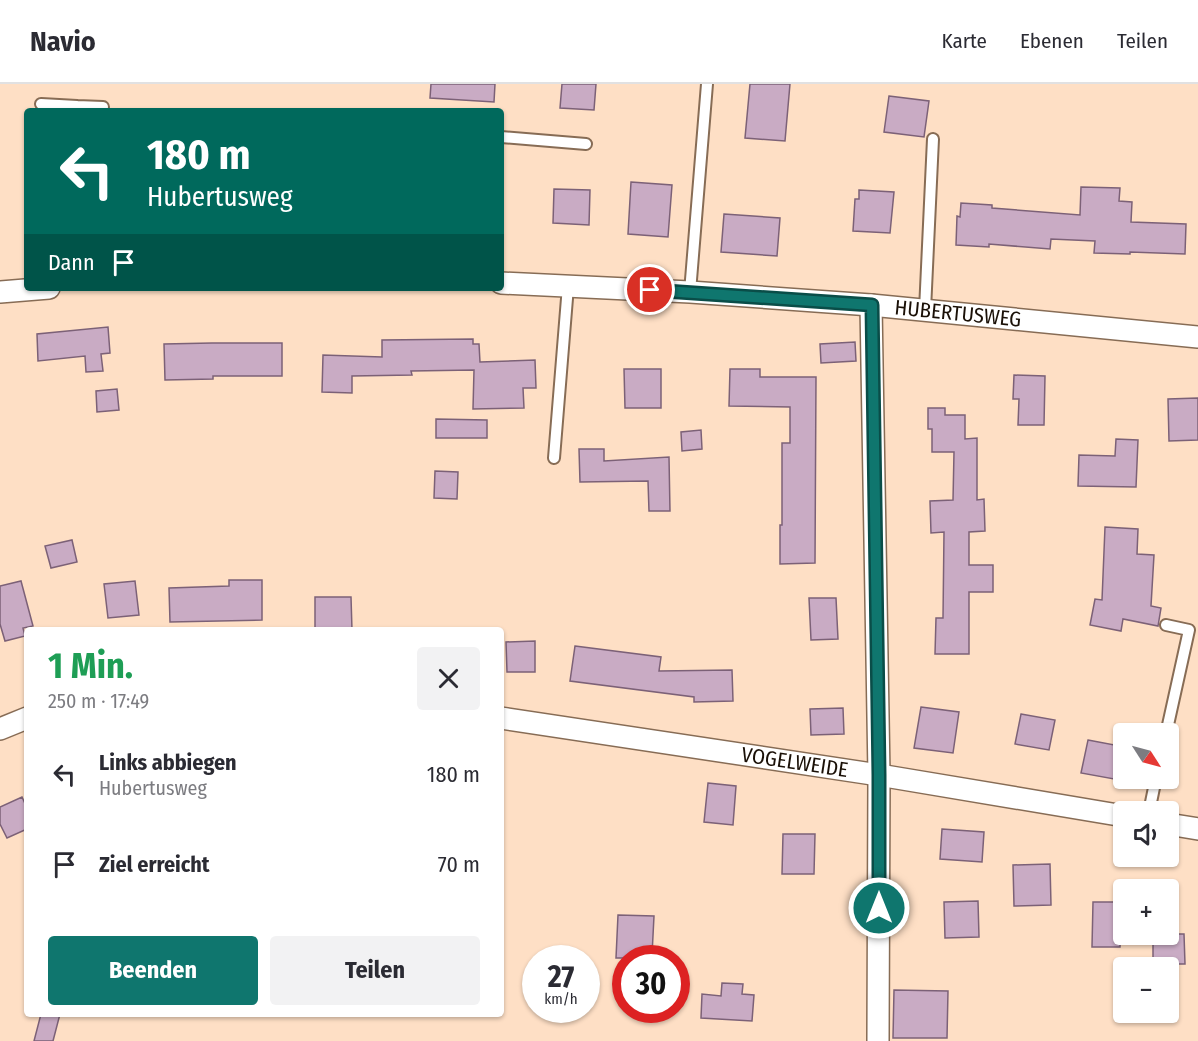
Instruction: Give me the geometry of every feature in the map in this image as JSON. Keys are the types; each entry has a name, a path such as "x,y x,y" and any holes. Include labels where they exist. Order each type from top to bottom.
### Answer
{"street":[{"name":"HUBERTUSWEG","path":"504,283 690,292 872,305 1198,337"},
{"path":"0,292 24,290"},
{"path":"872,305 879,775 878,1041"},
{"name":"VOGELWEIDE","path":"504,717 879,775 1113,814"},
{"path":"0,729 24,719"},
{"path":"1179,826 1198,829"}],"lane":[{"path":"690,292 707,84"},
{"path":"41,104 77,108 103,107"},
{"path":"504,137 586,144"},
{"path":"925,310 933,139"},
{"path":"554,458 568,286"},
{"path":"1167,625 1190,630 1169,723"}],"building":[{"path":"431,84 495,84 494,102 430,98"},
{"path":"562,84 596,84 594,110 560,108"},
{"path":"750,84 790,84 785,141 745,138"},
{"path":"889,96 929,101 924,137 884,132"},
{"path":"631,182 672,185 668,237 628,234"},
{"path":"1081,187 1120,188 1119,201 1132,202 1131,222 1186,224 1185,254 1094,253 1095,241 1051,239 1050,249 989,244 989,247 956,245 957,216 960,217 961,203 992,205 992,208 1080,215"},
{"path":"554,189 590,190 589,225 553,223"},
{"path":"859,190 894,192 890,233 853,231 855,199 859,199"},
{"path":"724,214 780,218 777,256 721,252"},
{"path":"108,327 110,353 101,354 103,371 86,372 85,356 38,361 37,334"},
{"path":"473,339 473,344 479,344 480,362 535,360 536,388 523,388 524,408 473,409 474,370 411,371 412,375 352,376 352,393 322,392 323,355 382,357 382,340"},
{"path":"855,342 856,361 821,363 820,344"},
{"path":"282,343 282,376 213,376 213,379 165,380 164,344"},
{"path":"624,369 661,369 661,408 625,408"},
{"path":"730,369 760,369 760,377 816,377 815,563 780,564 782,443 790,443 790,407 729,406"},
{"path":"1014,375 1045,376 1044,425 1018,425 1019,399 1013,399"},
{"path":"117,389 119,410 97,412 96,391"},
{"path":"1198,398 1198,440 1169,441 1168,399"},
{"path":"928,408 945,408 945,415 965,415 965,439 977,438 977,500 984,499 985,531 969,532 969,565 993,565 993,592 969,592 969,654 935,654 936,618 943,618 944,532 931,533 930,501 953,500 954,452 932,452 932,429 928,429"},
{"path":"436,419 487,420 487,438 436,438"},
{"path":"701,430 702,449 682,451 681,432"},
{"path":"1116,439 1138,440 1136,487 1078,486 1079,455 1115,456"},
{"path":"579,449 604,449 604,461 669,457 670,511 649,511 648,481 580,482"},
{"path":"435,471 458,472 457,499 434,498"},
{"path":"1105,527 1138,529 1137,554 1154,555 1151,606 1161,608 1158,626 1123,619 1121,631 1090,625 1095,599 1102,600"},
{"path":"72,540 77,562 51,568 45,546"},
{"path":"229,580 262,580 262,620 170,622 169,588 229,586"},
{"path":"21,581 33,626 23,628 24,636 5,641 0,624 0,586"},
{"path":"135,581 139,615 108,618 104,584"},
{"path":"315,597 351,597 352,627 315,627"},
{"path":"809,598 836,598 838,639 811,640"},
{"path":"535,641 535,672 507,672 506,642"},
{"path":"575,646 661,657 659,671 732,670 733,701 694,702 694,697 570,681"},
{"path":"921,707 959,712 953,753 914,748"},
{"path":"843,708 844,734 811,735 810,709"},
{"path":"1021,714 1055,720 1049,750 1015,744"},
{"path":"1088,740 1113,745 1113,779 1081,773"},
{"path":"708,783 736,786 733,825 704,822"},
{"path":"22,797 24,830 7,838 0,824 0,807"},
{"path":"942,829 984,832 982,862 940,859"},
{"path":"783,834 815,834 814,874 782,874"},
{"path":"1050,864 1051,905 1014,906 1013,865"},
{"path":"978,901 979,937 945,938 944,902"},
{"path":"1093,902 1113,902 1113,945 1120,945 1120,947 1092,947"},
{"path":"618,915 654,916 653,945 617,945"},
{"path":"1179,934 1184,934 1185,964 1179,964 1179,957 1153,957 1153,945 1179,945"},
{"path":"722,983 743,984 742,994 754,995 752,1021 701,1018 702,994 721,996"},
{"path":"894,990 948,991 947,1038 893,1038"},
{"path":"40,1017 59,1017 53,1041 34,1041"}],"route":[{"path":"650,290 872,305 879,908"}]}
